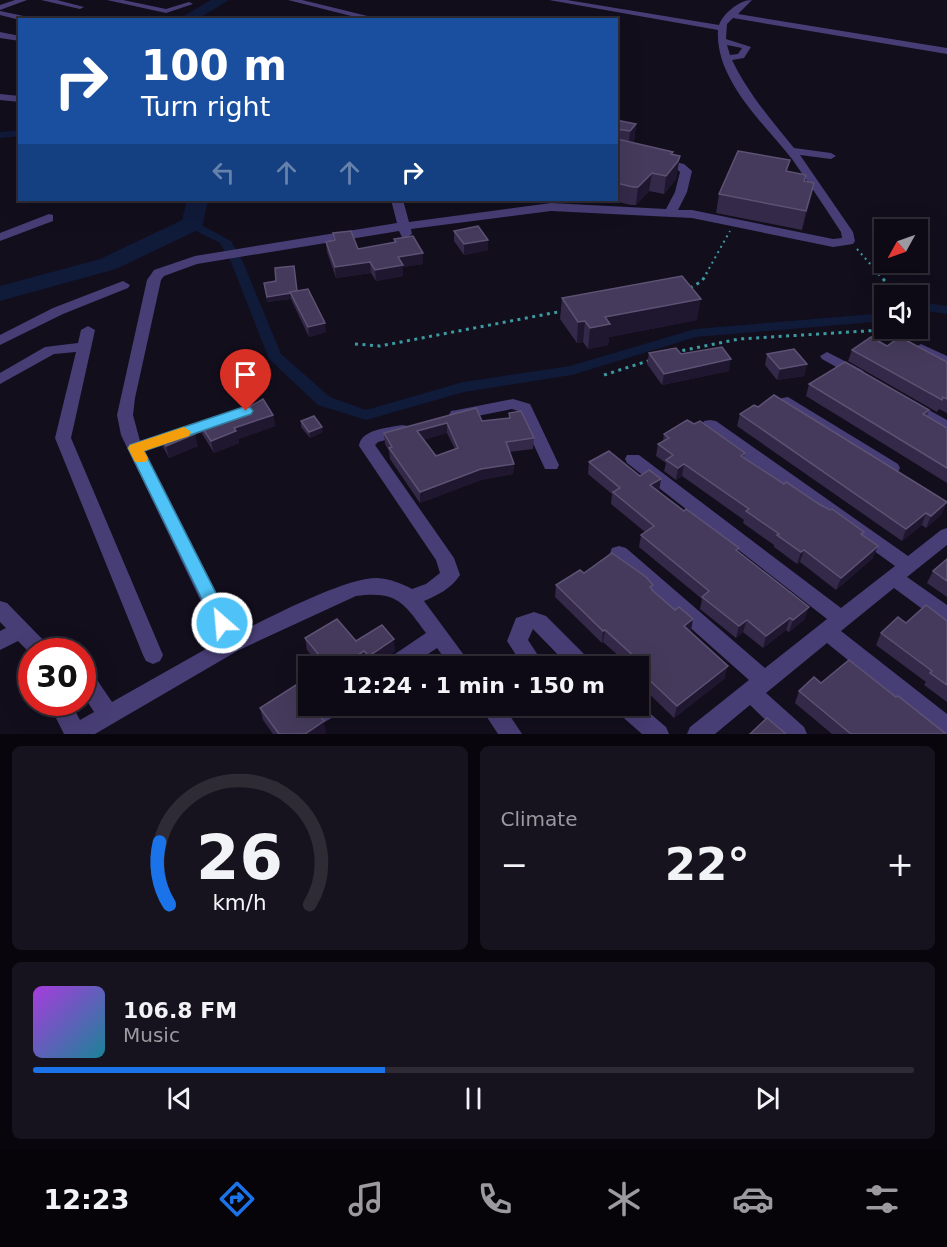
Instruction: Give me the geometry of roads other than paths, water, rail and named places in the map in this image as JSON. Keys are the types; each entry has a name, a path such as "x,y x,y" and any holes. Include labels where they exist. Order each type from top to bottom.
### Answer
{"street":[{"path":"0,8 23,0"},
{"path":"45,0 84,3"},
{"path":"111,0 166,11 189,4"},
{"path":"292,0 324,5 371,18"},
{"path":"553,0 722,28"},
{"path":"232,644 129,435 125,415 154,280 159,273 206,258 404,226 551,207 670,213 736,222 833,243 849,241 850,237 794,151 746,94 726,58 722,28 730,15 748,5"},
{"path":"0,14 22,18"},
{"path":"730,15 947,51"},
{"path":"0,35 18,39"},
{"path":"722,41 747,47 741,56 726,58"},
{"path":"0,98 18,99"},
{"path":"794,151 809,142"},
{"path":"794,151 831,156"},
{"path":"648,158 680,166 686,171 681,192 670,213"},
{"path":"397,201 409,242"},
{"path":"0,237 49,218"},
{"path":"0,341 58,311 123,285"},
{"path":"0,379 50,350 85,339 63,438 153,655"},
{"path":"921,348 947,362"},
{"path":"827,356 867,380"},
{"path":"897,397 947,427"},
{"path":"788,402 907,478"},
{"path":"440,420 513,404 519,405 524,408 551,465"},
{"path":"136,448 235,415"},
{"path":"710,425 901,572 947,616"},
{"path":"411,598 443,582 450,575 449,568 367,446 367,442 372,438 417,426"},
{"path":"633,459 835,626 947,727"},
{"path":"698,734 947,536"},
{"path":"619,553 758,687 796,734"},
{"path":"66,716 76,734 232,644 353,589 376,586 396,589 411,598 455,656"},
{"path":"0,609 28,638"},
{"path":"528,656 517,641 523,624 534,620 539,622 573,656"},
{"path":"0,641 20,630"},
{"path":"408,656 440,635"},
{"path":"96,696 108,715"},
{"path":"498,716 511,734"},
{"path":"638,716 658,734"}],"waterway":[{"path":"188,18 222,0"},
{"path":"0,135 18,133"},
{"path":"0,294 108,264 192,224 197,201"},
{"path":"192,224 225,241 237,262 274,356 324,401 366,415 463,387 572,370 695,333 874,318"},
{"path":"928,307 947,310"}]}
